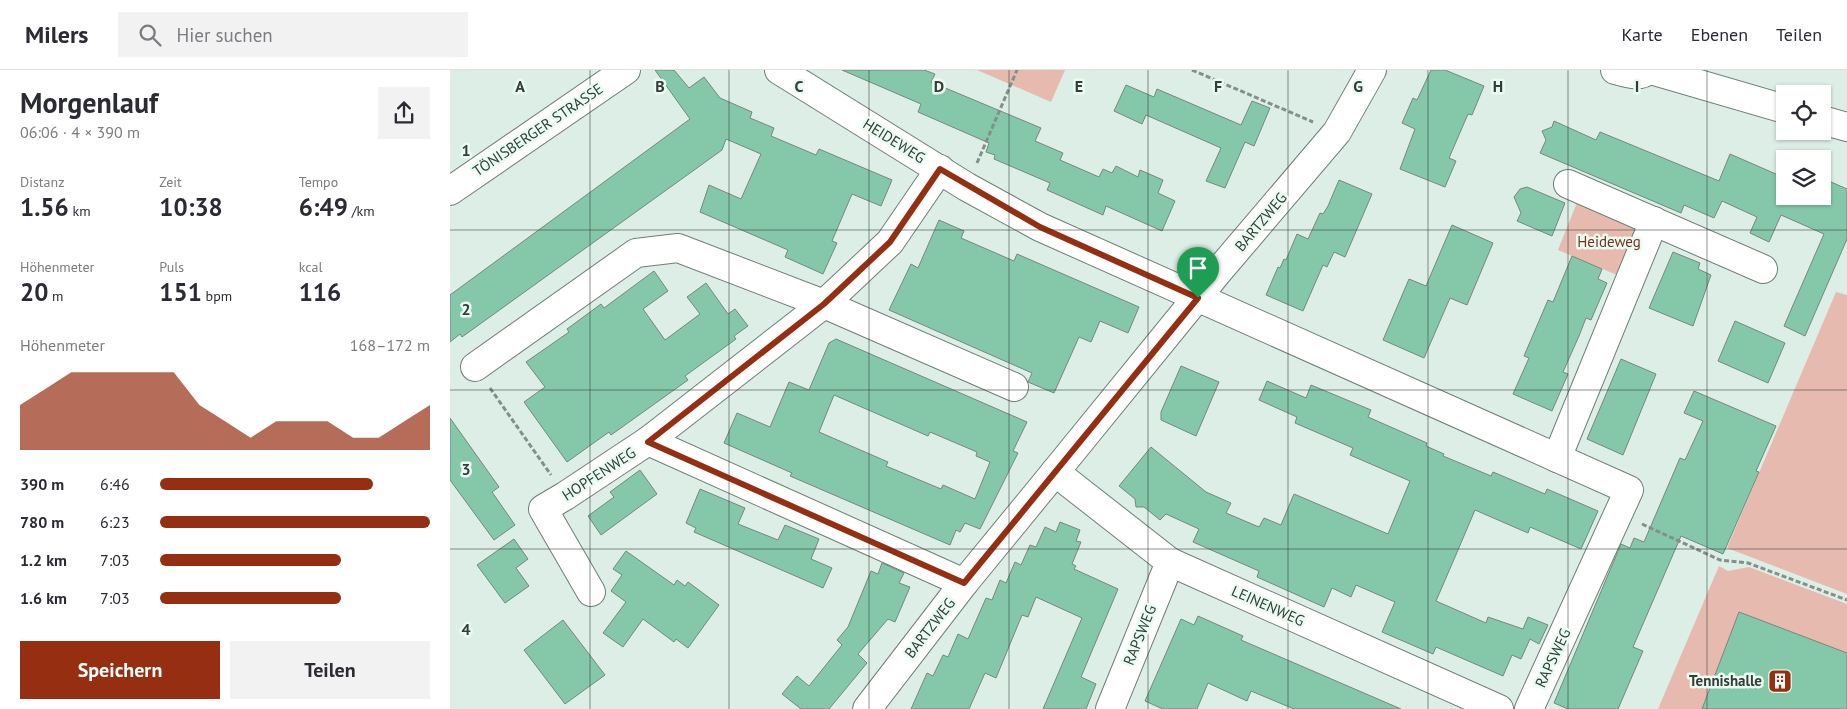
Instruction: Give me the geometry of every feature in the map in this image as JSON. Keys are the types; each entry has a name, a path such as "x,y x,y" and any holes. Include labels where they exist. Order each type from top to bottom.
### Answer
{"street":[{"name":"TÖNISBERGER STRASSE","path":"450,191 626,70"},
{"name":"HEIDEWEG","path":"779,70 967,186 1040,227 1629,490 1577,607"},
{"name":"BARTZWEG","path":"867,709 964,583 1337,132 1372,70"},
{"path":"1615,70 1634,75 1644,74 1650,70 1776,106"},
{"path":"1831,123 1847,127"},
{"name":"HOPFENWEG","path":"591,592 542,509 648,442 824,304 890,242 940,169"},
{"path":"1568,184 1763,269"},
{"path":"1557,458 1654,221"},
{"path":"475,367 636,253 678,248 824,304 1014,387"},
{"path":"648,442 964,583"},
{"name":"LEINENWEG","path":"1055,472 1170,562 1499,709"},
{"name":"RAPSWEG","path":"1110,709 1170,562"},
{"name":"RAPSWEG","path":"1529,709 1577,607"}],"path":[{"path":"967,186 1017,70"},
{"path":"1192,70 1337,132"},
{"path":"475,367 565,496"},
{"path":"1618,514 1720,560 1748,563 1847,600"}],"green space":[{"path":"977,70 1065,70 1051,102"},
{"name":"Heideweg","path":"1578,200 1632,225 1637,231 1624,278 1558,250"},
{"path":"1836,292 1847,295 1847,594 1727,548"},
{"path":"1719,566 1728,571 1749,567 1847,604 1847,709 1658,709"}],"building":[{"path":"655,70 674,70 689,88 704,77 720,98 752,112 750,118 774,128 771,136 816,155 819,149 892,180 881,206 852,194 832,241 837,243 823,274 785,257 788,250 700,212 709,185 741,199 761,154 726,139 722,150 462,337 460,334 450,342 450,295 690,119"},
{"path":"842,70 924,70 935,74 931,82 1041,128 1035,141 1063,153 1060,160 1099,177 1103,169 1112,173 1116,166 1138,177 1140,170 1163,180 1158,193 1175,201 1162,231 1106,206 1103,215 1047,190 1050,183 994,159 995,155 986,152 989,143 918,112 921,104"},
{"path":"1431,70 1445,70 1484,86 1472,115 1468,114 1449,158 1456,161 1445,187 1400,169 1415,129 1402,123 1413,98 1417,100"},
{"path":"1126,85 1154,97 1157,89 1241,125 1252,101 1270,108 1254,146 1245,142 1225,188 1206,181 1221,148 1146,115 1142,124 1114,111"},
{"path":"1554,121 1596,140 1600,132 1719,181 1730,154 1776,174 1776,205 1831,205 1831,182 1847,189 1847,239 1805,336 1784,326 1824,234 1781,215 1769,242 1750,233 1757,217 1722,201 1714,218 1684,205 1681,213 1540,153 1546,140 1542,131 1552,127"},
{"path":"1339,180 1372,194 1345,257 1334,252 1327,267 1323,265 1303,311 1266,295 1278,267 1280,268 1284,259 1286,260 1297,234 1308,239 1320,213 1323,214 1328,206"},
{"path":"1527,187 1565,203 1552,236 1517,221 1521,213 1514,197 1520,189"},
{"path":"939,220 964,231 961,238 1014,261 1017,254 1139,307 1128,333 1100,321 1091,342 1079,337 1054,393 1028,382 1032,373 889,310 911,264 918,268"},
{"path":"1452,225 1493,243 1467,305 1450,298 1424,358 1383,340 1409,279 1426,286"},
{"path":"1673,252 1700,263 1698,269 1711,275 1693,326 1649,308"},
{"path":"1572,256 1602,269 1598,279 1607,283 1591,320 1586,318 1563,372 1568,374 1552,411 1513,394 1529,358 1524,356 1548,300 1553,302"},
{"path":"654,271 668,291 643,309 665,340 700,314 687,297 706,283 728,314 735,309 748,326 734,336 736,339 685,376 688,380 611,435 609,432 567,462 524,402 545,387 526,362 569,332 567,329 601,304 604,308"},
{"path":"1735,321 1785,343 1768,383 1718,361"},
{"path":"836,339 1027,422 1013,451 1018,453 980,529 965,523 960,532 956,530 950,545 790,476 792,473 724,443 737,413 770,427 789,382 809,390 829,343","holes":["834,395 928,436 930,432 977,452 976,456 990,462 975,499 943,485 941,489 886,466 888,462 819,432"]},
{"path":"1621,359 1656,374 1623,455 1587,439"},
{"path":"1181,366 1219,382 1196,436 1161,420 1161,412"},
{"path":"1267,381 1306,398 1311,385 1371,410 1368,417 1427,443 1426,446 1444,454 1443,456 1491,476 1493,472 1545,494 1547,489 1598,511 1581,549 1530,527 1528,533 1475,510 1436,601 1486,623 1488,617 1523,629 1528,617 1548,625 1539,644 1530,639 1521,659 1512,655 1503,676 1436,647 1433,654 1382,632 1395,602 1356,585 1351,597 1332,588 1324,607 1257,577 1259,571 1193,542 1199,529 1166,514 1160,520 1144,507 1136,507 1135,499 1119,486 1151,447 1206,492 1231,503 1226,513 1259,527 1264,518 1281,525 1294,494 1388,534 1410,481 1350,455 1353,448 1295,423 1297,417 1259,400"},
{"path":"1694,391 1776,426 1756,471 1759,472 1723,554 1681,536 1633,647 1643,651 1618,709 1568,709 1554,703 1621,544 1630,548 1634,538 1644,542 1680,458 1685,460 1703,421 1684,413"},
{"path":"450,418 499,487 492,492 515,525 494,540 450,480"},
{"path":"640,470 657,494 601,535 588,516 614,497 610,492"},
{"path":"700,489 745,508 738,524 778,540 785,525 819,539 811,559 832,568 823,588 694,532 696,528 686,523"},
{"path":"1060,522 1080,530 1076,541 1081,542 1072,564 1076,566 1074,569 1118,589 1081,677 1096,684 1086,709 1043,709 1082,618 1036,597 1028,617 1022,615 996,678 985,673 969,709 911,709 927,673 933,676 943,655 948,657 958,634 968,639 986,598 992,600 1000,580 1006,583 1015,562 1021,565 1030,545 1036,547 1045,527 1056,532"},
{"path":"514,539 528,559 516,568 529,586 505,603 477,565"},
{"path":"626,551 674,585 677,580 685,586 688,582 719,605 688,648 676,639 674,642 643,619 623,647 603,633 626,602 611,591 622,575 613,569"},
{"path":"882,563 904,573 899,583 910,587 895,622 888,619 858,654 867,663 829,709 801,709 782,694 797,676 809,686 842,645 837,640 848,627 871,571 878,574"},
{"name":"Tennishalle","path":"1739,612 1847,653 1847,709 1702,709"},
{"path":"1198,616 1243,636 1241,640 1401,709 1294,709 1251,691 1247,701 1208,683 1197,709 1163,709 1145,701 1181,619 1194,625"},
{"path":"563,620 605,675 565,704 524,650"}],"place":[{"name":"Tennishalle","path":"1780,681"}],"route":[{"path":"940,169 1007,210 1040,227 1083,248 1198,298 964,583 648,442 824,304 890,242 940,169"}]}
